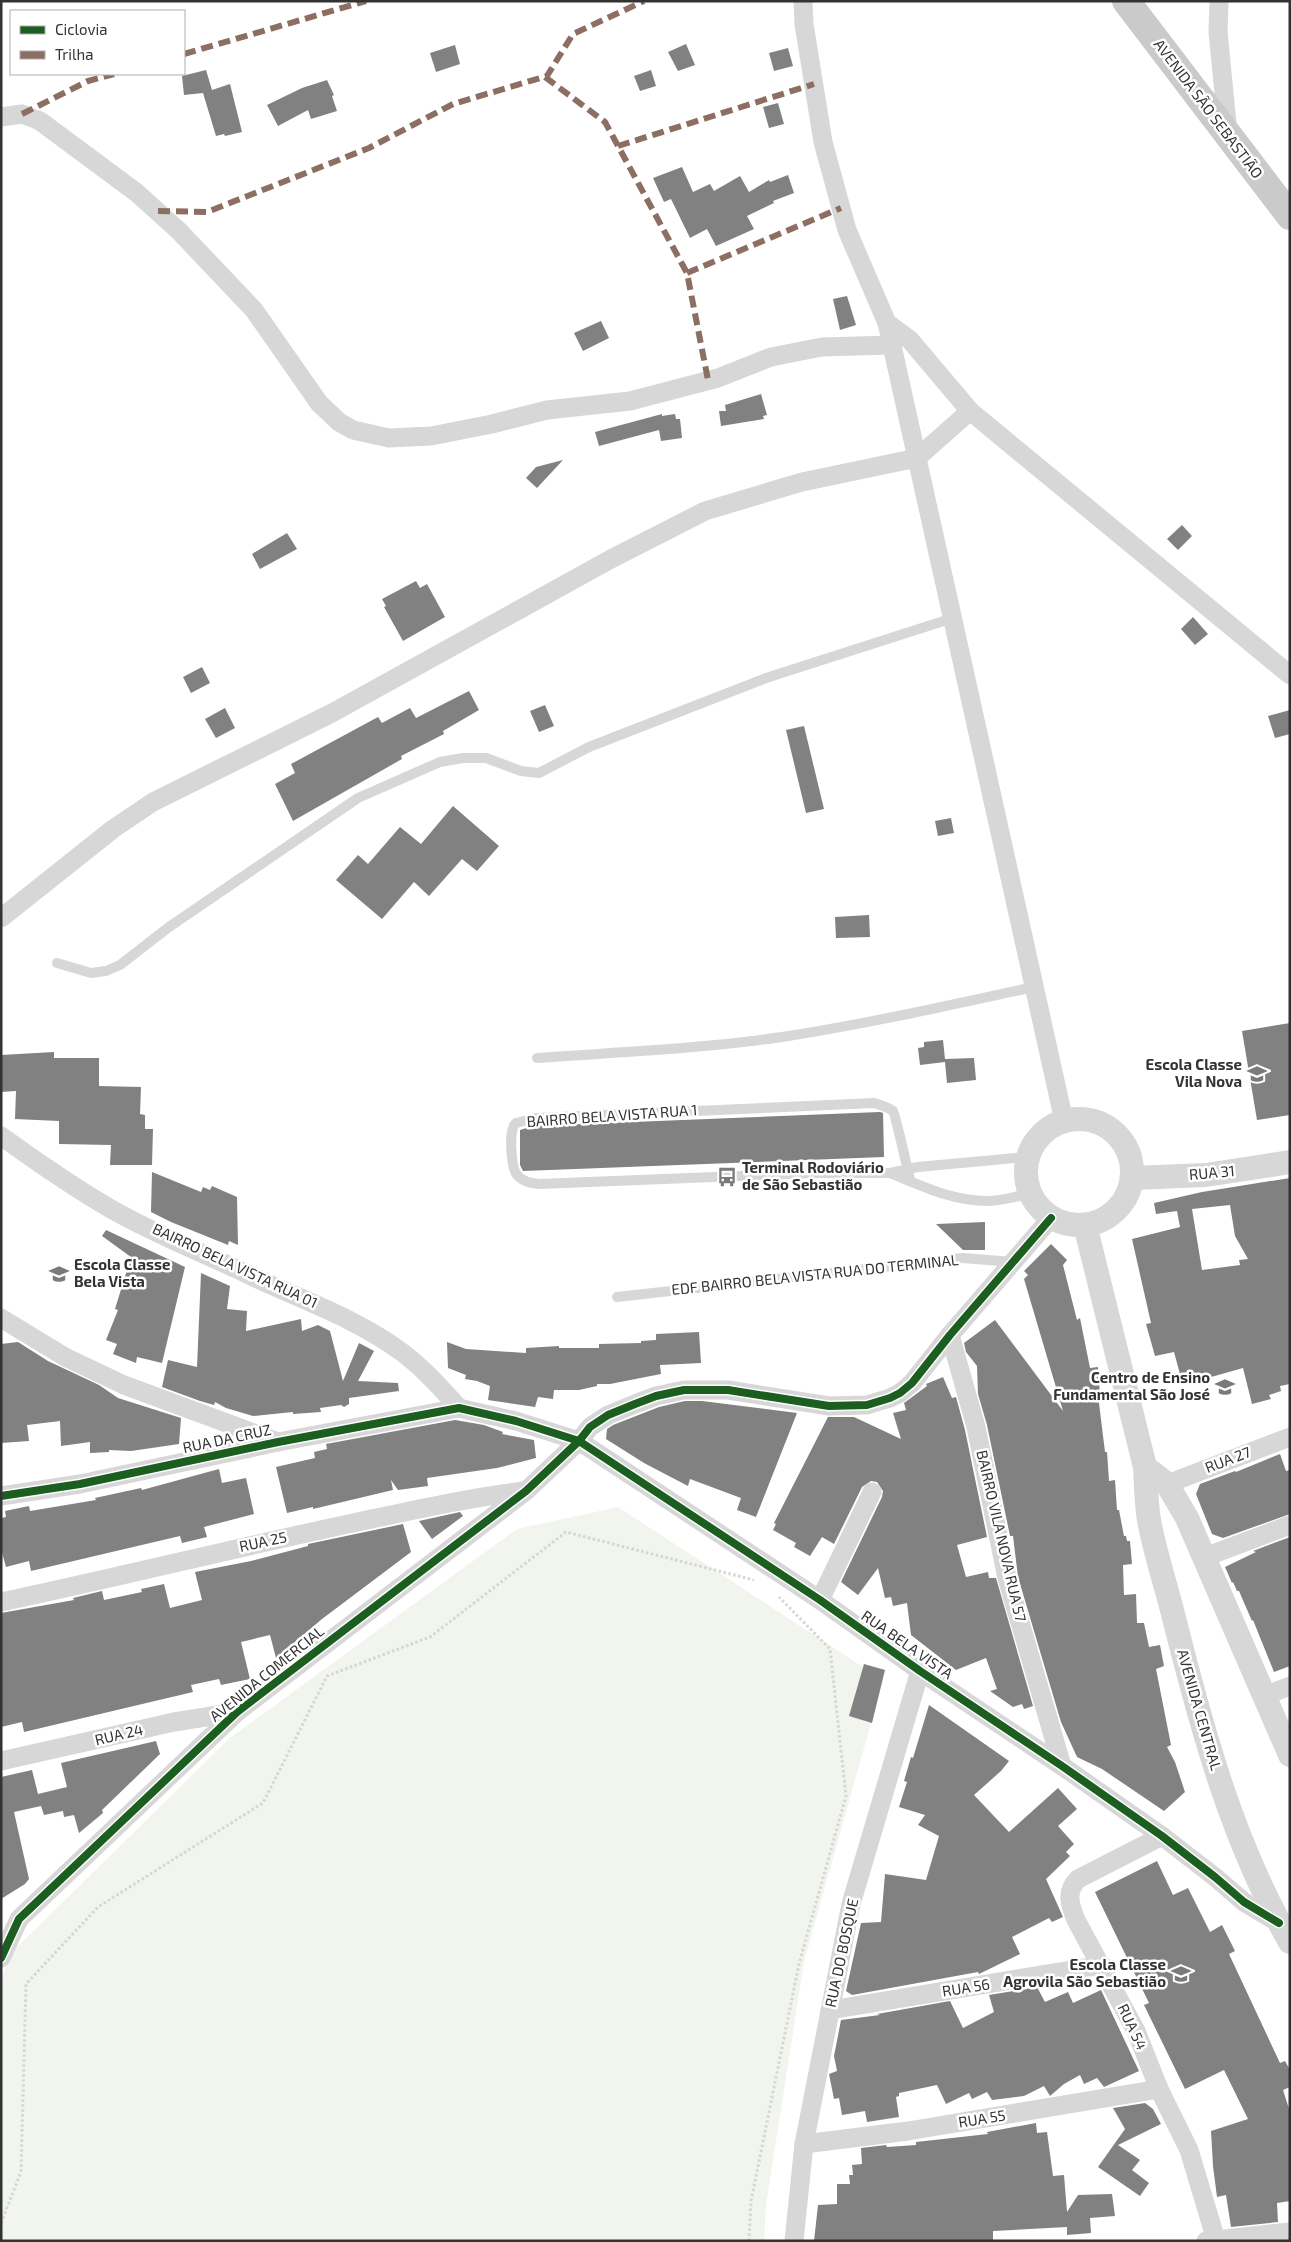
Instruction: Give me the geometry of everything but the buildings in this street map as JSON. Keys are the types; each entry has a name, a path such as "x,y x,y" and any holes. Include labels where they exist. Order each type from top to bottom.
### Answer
{"main road":[{"name":"AVENIDA SÃO SEBASTIÃO","path":"1126,1 1290,216"}],"street":[{"path":"803,1 804,24 823,142 847,230 887,323 1064,1121"},
{"path":"1219,1 1218,32 1228,136"},
{"path":"1,116 22,114 40,121 71,146 138,193 179,230 254,310 319,403 339,422 362,432 389,438 440,435 547,410 630,401 718,378 771,356 822,347 892,345"},
{"path":"887,323 910,340 970,412 1290,675"},
{"path":"1,918 113,829 153,802 332,712 603,564 705,511 802,482 916,458 970,412"},
{"path":"1080,1118 1097,1121 1112,1129 1122,1139 1129,1151 1132,1164 1133,1178 1128,1195 1117,1210 1102,1220 1085,1225 1067,1224 1051,1218 1039,1208 1030,1194 1026,1176 1027,1158 1041,1134 1064,1121 1080,1118"},
{"name":"BAIRRO BELA VISTA RUA 01","path":"1,1136 46,1169 112,1210 261,1281 324,1307 368,1330 402,1352 432,1378 459,1408"},
{"name":"RUA 31","path":"1133,1178 1206,1175 1290,1162"},
{"name":"AVENIDA COMERCIAL","path":"1,1958 10,1921 237,1712 526,1491 579,1441 590,1427 608,1415 656,1396 684,1390 728,1390 829,1406 880,1402 900,1393 912,1383 950,1335 1051,1218"},
{"name":"AVENIDA CENTRAL","path":"1085,1225 1145,1467 1146,1500 1152,1538 1194,1698 1213,1764 1237,1830 1284,1933"},
{"path":"1,1318 64,1357 124,1385 278,1442"},
{"name":"BAIRRO VILA NOVA RUA 57","path":"950,1335 976,1427 1008,1578 1062,1766"},
{"name":"RUA BELA VISTA","path":"459,1408 516,1421 579,1441 820,1600 920,1671 1062,1766 1162,1836 1216,1877"},
{"name":"RUA DA CRUZ","path":"1,1496 80,1484 278,1442 459,1408"},
{"name":"RUA 27","path":"1166,1484 1290,1437"},
{"path":"1145,1467 1166,1484 1187,1518 1290,1755"},
{"name":"RUA 25","path":"1,1602 248,1545 439,1504 526,1491"},
{"path":"820,1600 872,1492"},
{"path":"1205,1557 1290,1525"},
{"name":"RUA DO BOSQUE","path":"794,2241 804,2144 851,1904 920,1671"},
{"path":"1264,1696 1290,1686"},
{"name":"RUA 24","path":"1,1761 174,1722 237,1712"},
{"name":"RUA 54","path":"1162,1836 1084,1874 1074,1883 1069,1900 1073,1912 1136,2032 1159,2089 1189,2150 1211,2240"},
{"path":"1216,1877 1266,1896"},
{"path":"1216,1877 1284,1933"},
{"name":"RUA 56","path":"830,2010 1102,1965"},
{"name":"RUA 55","path":"804,2144 908,2131 1159,2089"},
{"path":"1211,2240 1290,2232"}],"lane":[{"path":"57,963 91,973 120,965 169,926 358,798 440,762 463,758 486,758 521,771 539,773 589,747 766,678 953,618"},
{"path":"538,1058 671,1049 781,1037 898,1017 1034,987"},
{"name":"BAIRRO BELA VISTA RUA 1","path":"890,1174 814,1173 539,1184 522,1180 514,1170 512,1129 516,1123 536,1118 860,1102 874,1103 893,1111 896,1116 900,1143 909,1169"},
{"path":"890,1174 909,1169 1027,1158"},
{"path":"909,1169 910,1181"},
{"path":"890,1174 930,1190 966,1200 990,1201 1030,1194"},
{"name":"EDF BAIRRO BELA VISTA RUA DO TERMINAL","path":"617,1296 963,1258 1013,1262"}],"path":[{"path":"1,2223 21,2172 26,1984 98,1907 263,1803 327,1676 430,1637 566,1532 755,1580"},
{"path":"749,2241 751,2201 799,1964 846,1796 830,1649 778,1596"}],"shaded area":[{"path":"618,1507 883,1680 804,1962 766,2205 764,2241 1,2241 1,1979 12,1952 230,1738 517,1529"}],"marked path":[{"path":"185,54 366,1"},
{"path":"158,211 207,212 369,148 453,104 547,76 573,34 644,1"},
{"path":"22,114 88,81 110,75"},
{"path":"545,77 605,122 687,273 708,380"},
{"path":"618,146 814,84"},
{"path":"687,273 841,208"}],"cycle path":[{"path":"1,1958 19,1919 237,1712 526,1491 579,1441 590,1427 608,1415 635,1404 656,1396 684,1390 728,1390 829,1406 867,1405 890,1398 900,1393 912,1383 950,1335 1051,1218"},
{"path":"1,1496 80,1484 278,1442 459,1408 516,1421 579,1441 820,1600 920,1671 1062,1766 1162,1836 1244,1902 1279,1923"}],"place":[{"name":"Escola Classe Vila Nova","path":"1257,1074"},
{"name":"Terminal Rodoviário de São Sebastião","path":"727,1177"},
{"name":"Escola Classe Bela Vista","path":"59,1274"},
{"name":"Centro de Ensino Fundamental São José","path":"1225,1387"},
{"name":"Escola Classe Agrovila São Sebastião","path":"1181,1974"}]}
